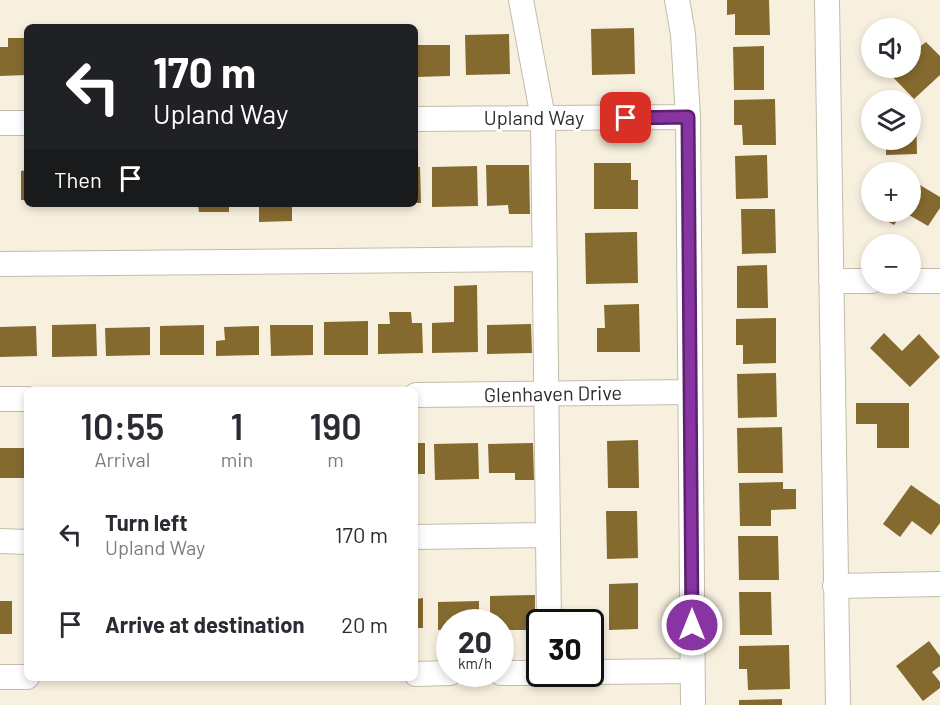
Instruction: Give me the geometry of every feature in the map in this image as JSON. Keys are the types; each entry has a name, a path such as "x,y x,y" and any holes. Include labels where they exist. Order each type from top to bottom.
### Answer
{"street":[{"path":"520,0 543,118 549,609"},
{"path":"677,0 683,34 688,117 693,705"},
{"path":"827,0 838,705"},
{"name":"Upland Way","path":"418,119 688,117"},
{"path":"0,123 24,123"},
{"path":"0,264 545,258"},
{"path":"831,281 861,281"},
{"path":"921,281 940,281"},
{"name":"Glenhaven Drive","path":"418,395 690,392"},
{"path":"0,399 24,399"},
{"path":"418,537 548,535"},
{"path":"0,541 24,542"},
{"path":"835,586 940,584"},
{"path":"604,672 692,671"},
{"path":"418,674 436,673"},
{"path":"0,677 24,677"}],"building":[{"path":"727,0 769,0 770,35 735,35 735,14 727,15"},
{"path":"634,28 635,74 592,75 591,29"},
{"path":"509,34 510,74 466,75 465,35"},
{"path":"8,38 24,38 24,75 0,76 0,47 8,47"},
{"path":"926,42 940,56 940,75 921,93 921,90 905,90 894,78 921,78 921,46"},
{"path":"418,45 450,45 450,76 418,77"},
{"path":"764,46 764,90 734,90 733,47"},
{"path":"775,99 776,145 743,145 742,125 734,125 734,100"},
{"path":"886,150 917,150 917,154 886,155"},
{"path":"767,155 768,198 736,199 735,156"},
{"path":"594,163 631,163 631,180 638,180 638,209 594,209"},
{"path":"486,165 529,165 530,214 509,214 508,205 487,206"},
{"path":"477,166 478,206 432,207 432,167"},
{"path":"418,167 420,167 421,203 418,203"},
{"path":"24,170 24,200 21,200 21,171"},
{"path":"921,186 940,197 940,208 928,226 921,222"},
{"path":"198,207 229,207 229,212 199,212"},
{"path":"259,207 292,207 292,221 259,222"},
{"path":"741,209 775,209 776,253 742,254"},
{"path":"637,232 638,283 586,284 585,233"},
{"path":"767,265 768,308 737,308 737,266"},
{"path":"477,285 478,352 432,353 432,323 454,322 454,286"},
{"path":"639,304 640,352 597,352 597,328 605,328 604,305"},
{"path":"389,312 411,312 412,323 422,323 423,353 378,354 378,324 390,324"},
{"path":"776,318 776,363 743,364 743,345 736,345 736,319"},
{"path":"368,321 368,355 324,355 324,322"},
{"path":"96,324 97,356 52,357 52,325"},
{"path":"531,324 532,353 487,354 487,325"},
{"path":"204,325 204,355 160,355 160,326"},
{"path":"270,325 313,325 313,355 271,356"},
{"path":"36,326 37,356 0,357 0,327"},
{"path":"259,326 259,355 216,356 216,341 225,340 224,327"},
{"path":"150,327 150,355 106,356 105,328"},
{"path":"884,333 902,351 919,334 940,357 910,387 870,348"},
{"path":"776,373 777,417 738,418 737,374"},
{"path":"856,403 909,403 909,448 877,448 877,424 856,424"},
{"path":"782,427 783,473 738,473 737,428"},
{"path":"638,440 639,488 608,488 607,441"},
{"path":"418,443 425,443 425,474 418,474"},
{"path":"478,443 479,479 435,480 434,444"},
{"path":"533,443 534,480 515,480 515,473 489,473 488,444"},
{"path":"0,448 24,448 24,478 0,478"},
{"path":"783,482 783,489 796,489 796,509 771,510 771,526 740,526 739,483"},
{"path":"911,485 940,505 940,523 931,535 912,521 900,537 883,524"},
{"path":"606,511 637,511 638,558 607,559"},
{"path":"738,536 778,536 779,580 739,580"},
{"path":"638,583 638,629 609,630 609,584"},
{"path":"739,592 771,592 772,635 740,635"},
{"path":"535,595 535,609 526,609 526,630 514,630 514,609 490,609 490,596"},
{"path":"423,598 423,628 418,628 418,599"},
{"path":"0,601 12,601 12,634 0,634"},
{"path":"479,601 479,609 438,609 438,602"},
{"path":"929,641 940,656 940,666 932,672 940,682 940,688 923,701 896,666"},
{"path":"789,645 790,689 748,690 747,669 739,669 739,646"},
{"path":"782,699 782,705 739,705 739,700"}],"route":[{"path":"626,118 688,117 692,625"}]}
